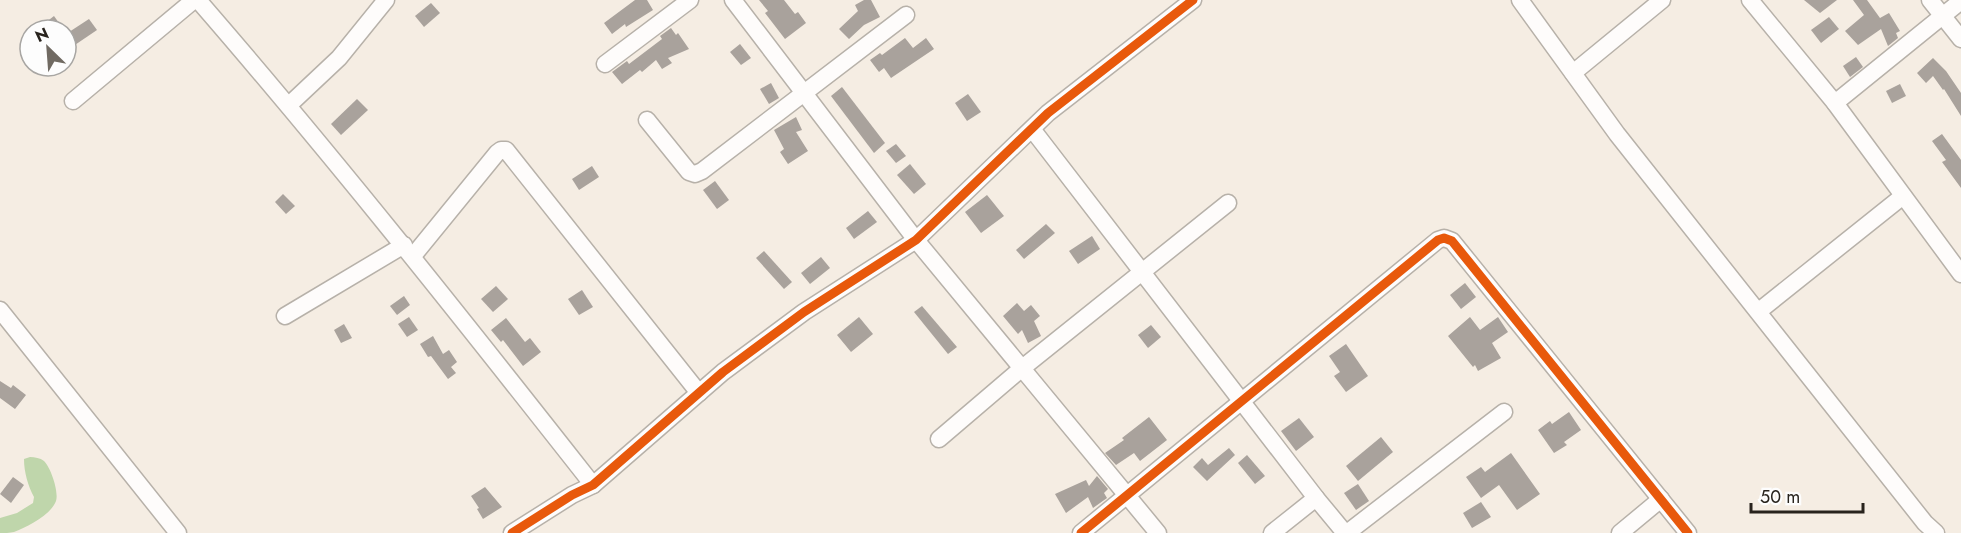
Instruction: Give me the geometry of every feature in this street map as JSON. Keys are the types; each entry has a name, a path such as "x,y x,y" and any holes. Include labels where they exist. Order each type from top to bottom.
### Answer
{"street":[{"path":"73,101 194,0"},
{"path":"198,0 289,105 408,251 593,485"},
{"path":"289,105 339,58 386,0"},
{"path":"605,64 690,0"},
{"path":"733,0 916,240 1158,533"},
{"path":"512,533 572,495 593,485 723,372 804,312 916,240 1048,113 1193,0"},
{"path":"1520,0 1617,134 1935,533"},
{"path":"1573,73 1662,0"},
{"path":"1750,0 1835,103 1961,274"},
{"path":"1930,0 1961,39"},
{"path":"1835,103 1961,1"},
{"path":"647,120 689,172 695,174 805,94 906,15"},
{"path":"1032,129 1316,498 1346,533 1504,412"},
{"path":"285,316 408,251 497,153 506,150 699,393"},
{"path":"1759,311 1903,195"},
{"path":"939,439 1021,369 1228,203"},
{"path":"1080,533 1438,240 1444,238 1452,241 1688,533"},
{"path":"3,323 178,533"},
{"path":"1272,533 1316,498"},
{"path":"1620,533 1661,499"}],"green space":[{"path":"30,457 41,459 47,464 55,486 56,501 44,516 32,524 14,532 0,533 0,518 17,513 33,503 34,497 24,464 24,459"}],"building":[{"path":"635,0 647,0 653,10 626,27 625,24 612,34 604,23"},
{"path":"759,0 784,0 795,14 798,12 806,23 785,39 765,13 768,11"},
{"path":"864,0 871,0 880,17 864,25 849,39 839,29 858,11 855,5"},
{"path":"1804,0 1837,0 1820,13"},
{"path":"1853,0 1867,0 1880,18 1889,13 1900,31 1896,33 1898,38 1888,46 1881,29 1858,45 1845,31 1864,15"},
{"path":"431,3 440,13 424,27 415,16"},
{"path":"1829,17 1839,29 1821,43 1811,30"},
{"path":"89,19 97,30 78,43 78,26"},
{"path":"671,28 676,35 678,33 689,49 668,58 672,63 662,69 656,60 622,84 612,72 627,61 629,64 662,39 660,36"},
{"path":"905,38 913,48 926,38 934,49 891,78 884,68 879,72 870,60 880,53 882,55"},
{"path":"740,44 751,58 741,65 730,52"},
{"path":"1856,57 1863,67 1850,77 1843,66"},
{"path":"1933,58 1946,71 1961,93 1961,116 1933,76 1926,83 1917,73"},
{"path":"771,83 779,98 769,104 760,89"},
{"path":"1900,84 1906,96 1892,103 1886,91"},
{"path":"842,87 885,143 874,153 831,96"},
{"path":"968,94 981,112 967,121 955,103"},
{"path":"357,99 368,110 341,135 331,124"},
{"path":"796,117 802,130 796,132 808,151 788,164 780,152 784,149 774,130"},
{"path":"1942,134 1961,160 1961,188 1942,162 1946,160 1932,141"},
{"path":"896,144 906,156 896,163 886,151"},
{"path":"910,164 926,184 914,194 897,175"},
{"path":"592,166 599,177 579,190 572,179"},
{"path":"715,181 729,200 717,209 703,190"},
{"path":"283,194 295,206 286,214 275,202"},
{"path":"987,195 1004,216 981,233 965,212"},
{"path":"868,211 877,222 854,239 846,228"},
{"path":"1046,224 1055,233 1024,259 1016,250"},
{"path":"1092,236 1100,249 1078,264 1069,251"},
{"path":"764,251 792,282 784,289 756,258"},
{"path":"821,257 830,268 810,284 801,273"},
{"path":"1465,283 1476,297 1461,309 1450,295"},
{"path":"496,286 508,299 493,312 481,299"},
{"path":"582,290 593,307 579,315 568,299"},
{"path":"404,296 410,305 397,315 390,306"},
{"path":"1017,303 1024,311 1031,305 1040,316 1034,321 1041,336 1028,343 1022,330 1018,334 1003,316"},
{"path":"922,306 957,347 948,354 914,312"},
{"path":"409,317 418,330 407,337 398,324"},
{"path":"859,317 873,334 851,352 837,335"},
{"path":"1470,317 1480,330 1498,317 1508,332 1492,343 1501,358 1478,371 1448,336"},
{"path":"506,318 525,342 530,338 541,352 523,366 503,340 501,342 491,330"},
{"path":"344,324 352,338 341,343 334,330"},
{"path":"1151,325 1161,337 1148,348 1138,335"},
{"path":"433,336 443,354 449,350 457,362 451,367 456,373 448,379 431,356 428,357 420,344"},
{"path":"1346,344 1368,376 1346,392 1334,376 1340,372 1329,356"},
{"path":"0,381 11,388 13,385 26,395 15,409 0,398"},
{"path":"1569,412 1581,430 1564,442 1567,445 1554,453 1538,430 1550,421 1552,424"},
{"path":"1149,417 1167,440 1140,461 1134,453 1116,465 1105,453 1124,440 1122,438"},
{"path":"1299,418 1314,437 1296,451 1281,431"},
{"path":"1381,437 1393,452 1358,481 1346,466"},
{"path":"1229,448 1235,455 1207,481 1193,467 1202,458 1208,465"},
{"path":"1511,453 1540,494 1517,510 1499,485 1481,498 1466,477 1481,467 1485,472"},
{"path":"1247,455 1265,476 1255,484 1238,463"},
{"path":"1097,476 1108,489 1104,493 1107,498 1093,508 1088,497 1066,513 1055,494 1086,480 1089,486"},
{"path":"13,477 24,485 11,503 0,494"},
{"path":"1358,484 1369,501 1356,510 1344,493"},
{"path":"485,487 502,507 483,519 471,496"},
{"path":"1481,502 1491,517 1472,528 1463,513"}],"cycle path":[{"path":"512,533 572,495 593,485 723,372 804,312 916,240 1048,113 1193,0"},
{"path":"1081,533 1438,240 1444,238 1452,241 1688,533"}]}
